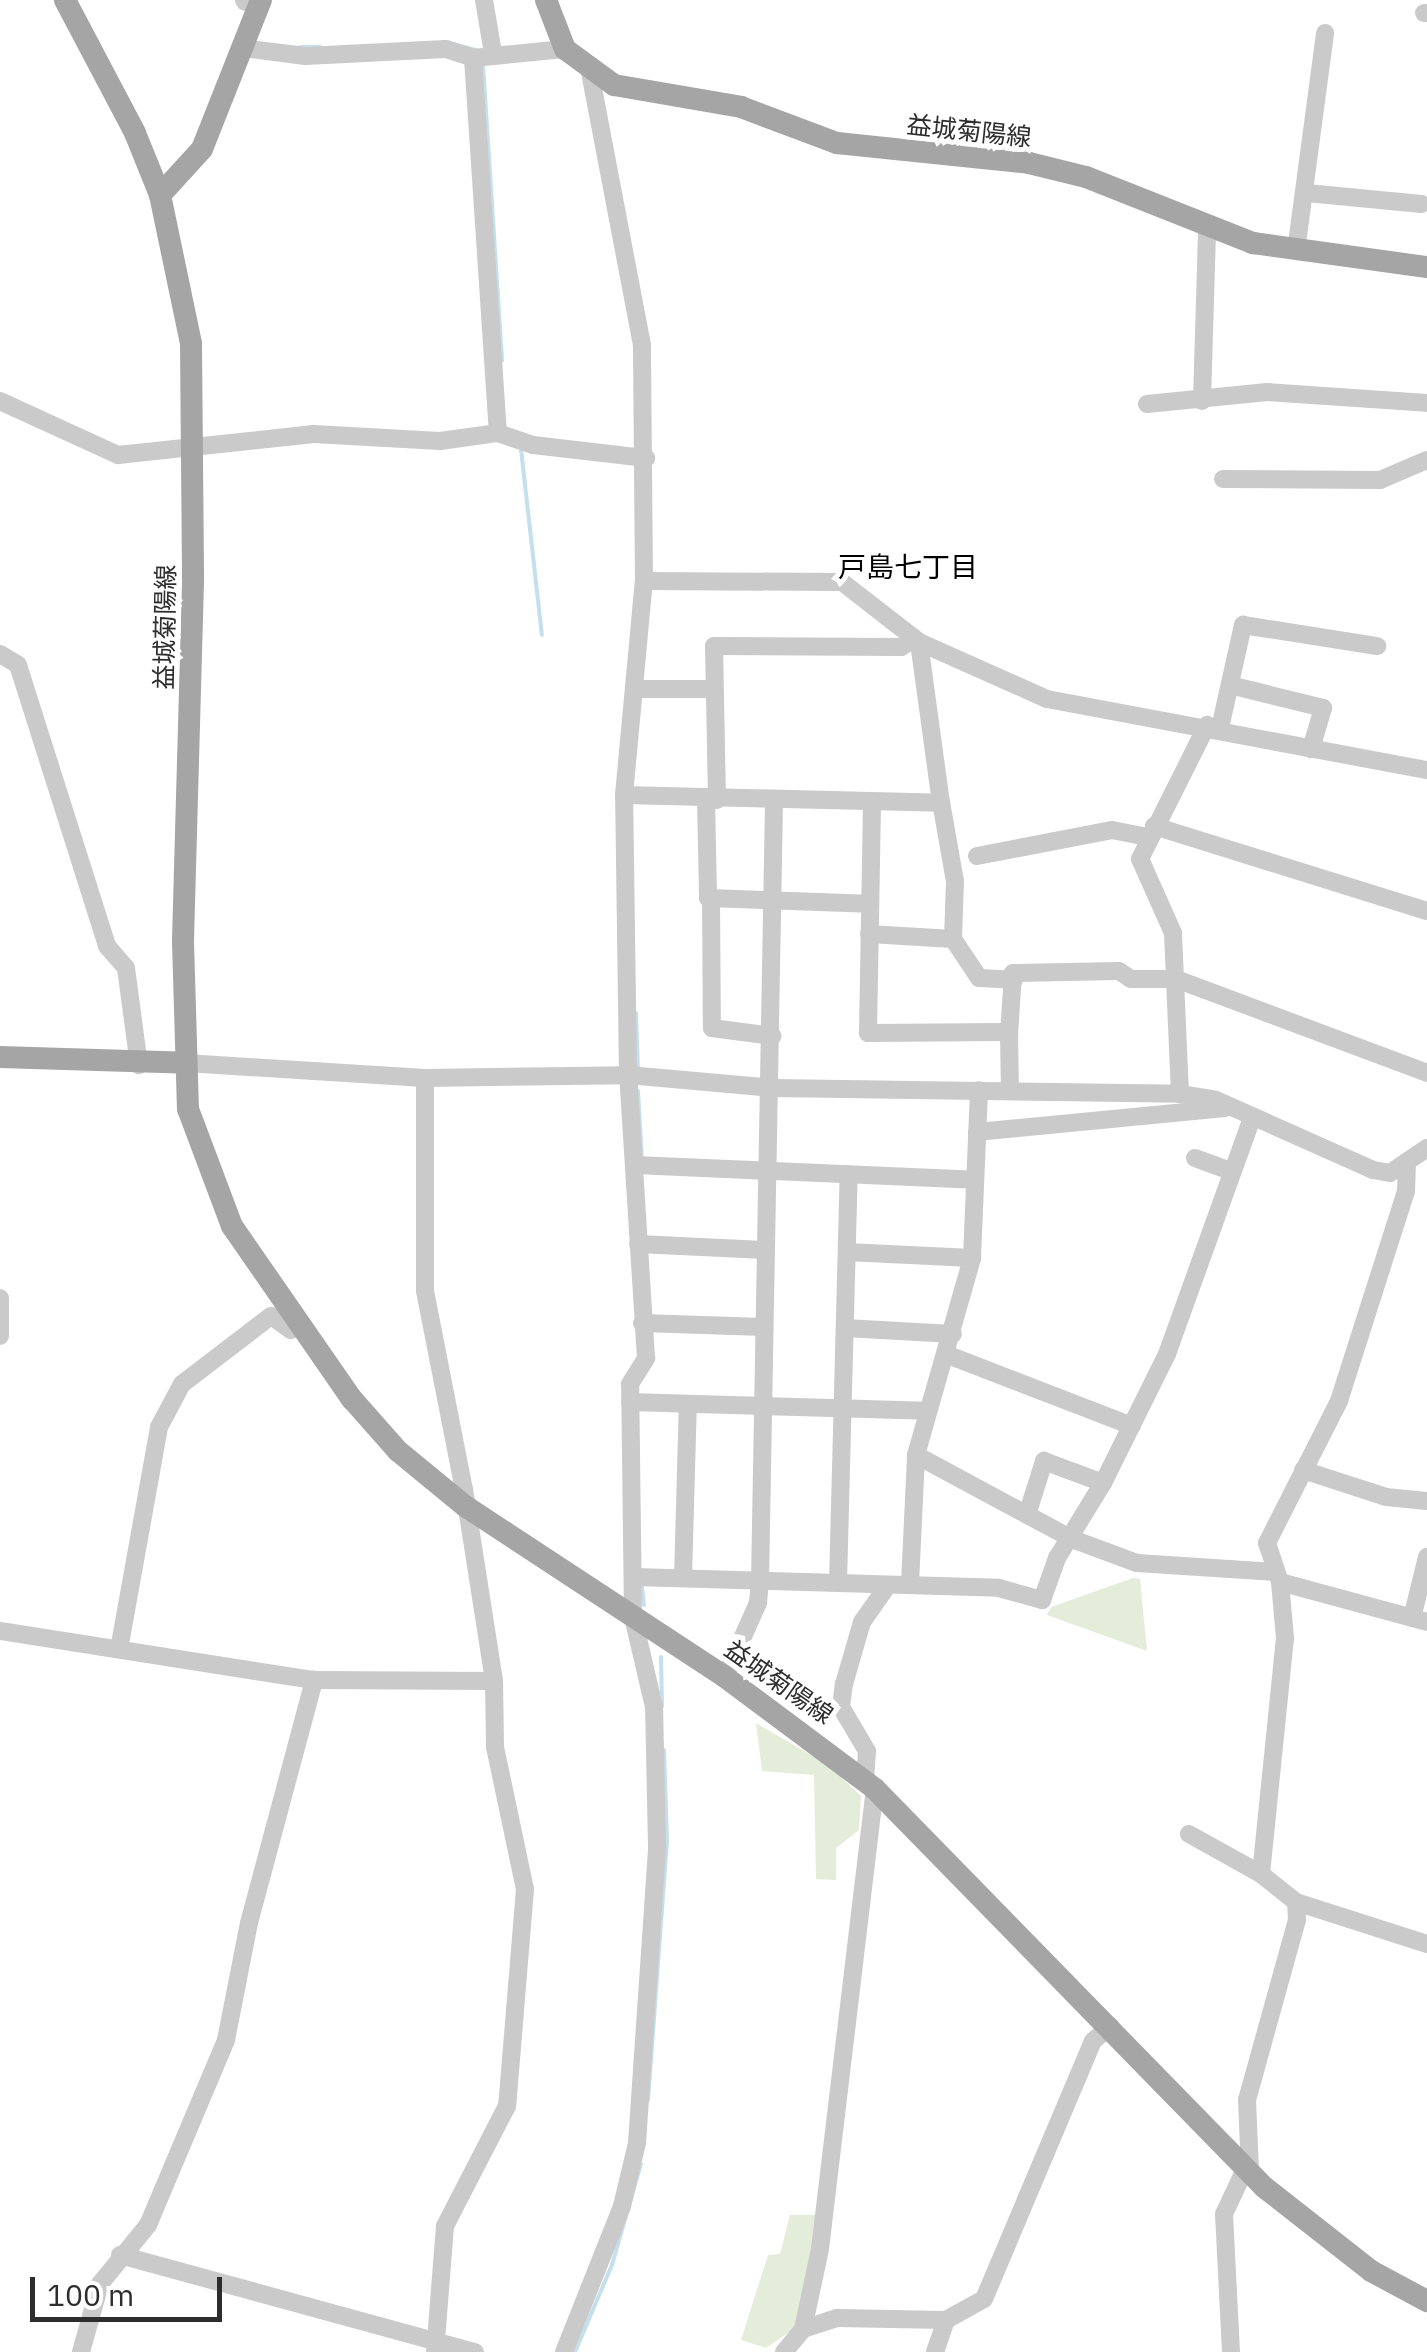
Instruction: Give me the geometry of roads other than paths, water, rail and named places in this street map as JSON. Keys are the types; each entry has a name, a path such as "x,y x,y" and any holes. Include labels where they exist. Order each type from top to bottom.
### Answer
{"main road":[{"name":"益城菊陽線","path":"65,0 136,134 160,195 192,344 186,1063 188,1109 212,1186 299,1324 372,1423 464,1506 726,1677 870,1785 1248,2169 1312,2229 1427,2301"},
{"name":"益城菊陽線","path":"546,0 565,48 590,72 614,85 741,107 837,143 1029,163 1086,177 1208,228 1296,251 1427,267"},
{"path":"160,195 202,149 242,48 250,1"},
{"path":"0,1057 140,1065 186,1063"}],"street":[{"path":"484,0 493,53"},
{"path":"1296,251 1325,33"},
{"path":"242,48 305,56 446,49 473,58 565,48"},
{"path":"473,58 498,433"},
{"path":"564,2352 622,2206 646,2080 657,1846 654,1707 633,1617 630,1402 630,1384 646,1358 628,1075 624,795 644,581 646,458 642,345 590,72"},
{"path":"1306,193 1421,204"},
{"path":"1202,401 1208,228"},
{"path":"1147,404 1267,392 1427,402"},
{"path":"0,401 118,455 314,434 440,441 498,433 533,445 646,458"},
{"path":"1222,479 1380,480 1427,460"},
{"path":"644,581 842,582 917,641 1047,699 1214,726 1427,770"},
{"path":"1180,1094 1173,932 1140,859 1151,831 1214,726 1230,685 1243,625 1377,646"},
{"path":"868,904 706,896 714,646 888,647 917,641"},
{"path":"917,641 956,882 953,938 979,978 1014,980"},
{"path":"0,654 18,664 108,946 126,968 140,1065"},
{"path":"1230,685 1323,708 1311,749"},
{"path":"634,689 714,689"},
{"path":"624,795 872,804 942,802"},
{"path":"726,1677 758,1602 760,1580 773,1088 774,800"},
{"path":"872,804 868,904 872,1036 1009,1035"},
{"path":"977,856 1112,830 1151,831 1427,911"},
{"path":"711,898 712,1028 772,1036"},
{"path":"869,934 953,938"},
{"path":"1010,1090 1013,972 1119,971 1131,979 1176,979 1427,1073"},
{"path":"186,1063 425,1078 628,1075 773,1088 1180,1094 1230,1107 1373,1170 1390,1173 1419,1159"},
{"path":"425,1078 425,1291 494,1681 495,1748 525,1889 508,2106 445,2226 436,2349"},
{"path":"910,1584 916,1455 926,1410 948,1355 972,1258 979,1090"},
{"path":"977,1132 1230,1107"},
{"path":"634,1576 998,1588 1042,1600 1057,1558 1072,1540 1103,1483 1166,1354 1252,1118"},
{"path":"1195,1158 1233,1172"},
{"path":"1261,1874 1284,1655 1277,1577 1266,1543 1339,1401 1419,1159"},
{"path":"634,1165 975,1180"},
{"path":"838,1584 849,1174"},
{"path":"638,1244 766,1250"},
{"path":"847,1252 972,1258"},
{"path":"0,1298 0,1336"},
{"path":"120,1644 159,1427 182,1384 271,1316 291,1330 299,1324"},
{"path":"642,1323 764,1327"},
{"path":"845,1328 953,1334"},
{"path":"948,1355 1132,1426"},
{"path":"630,1402 926,1410"},
{"path":"683,1578 688,1404"},
{"path":"916,1455 1072,1540 1137,1563 1277,1577 1419,1620 1427,1557"},
{"path":"1027,1515 1044,1461 1103,1483"},
{"path":"1303,1470 1386,1496 1427,1501"},
{"path":"784,2352 803,2329 820,2249 870,1785 867,1751 842,1707 844,1684 862,1622 888,1585"},
{"path":"0,1631 120,1644 314,1680 494,1681"},
{"path":"80,2352 100,2284 148,2225 226,2040 249,1924 314,1680"},
{"path":"1189,1834 1261,1874 1296,1902 1427,1944"},
{"path":"1231,2352 1224,2214 1248,2169 1248,2100 1297,1920 1296,1902"},
{"path":"803,2329 837,2318 946,2320 984,2299 1093,2041 1110,2026"},
{"path":"120,2255 436,2349 475,2352"},
{"path":"935,2352 946,2320"}],"waterway":[{"path":"449,43 478,51"},
{"path":"300,47 320,47"},
{"path":"483,65 502,360"},
{"path":"521,449 542,635"},
{"path":"636,1013 638,1069"},
{"path":"638,1091 642,1160"},
{"path":"642,1587 644,1605"},
{"path":"661,1657 662,1706"},
{"path":"648,2100 667,1840 664,1750"},
{"path":"575,2352 612,2265 641,2164"}],"district":[{"name":"戸島七丁目","path":"908,567"}]}
